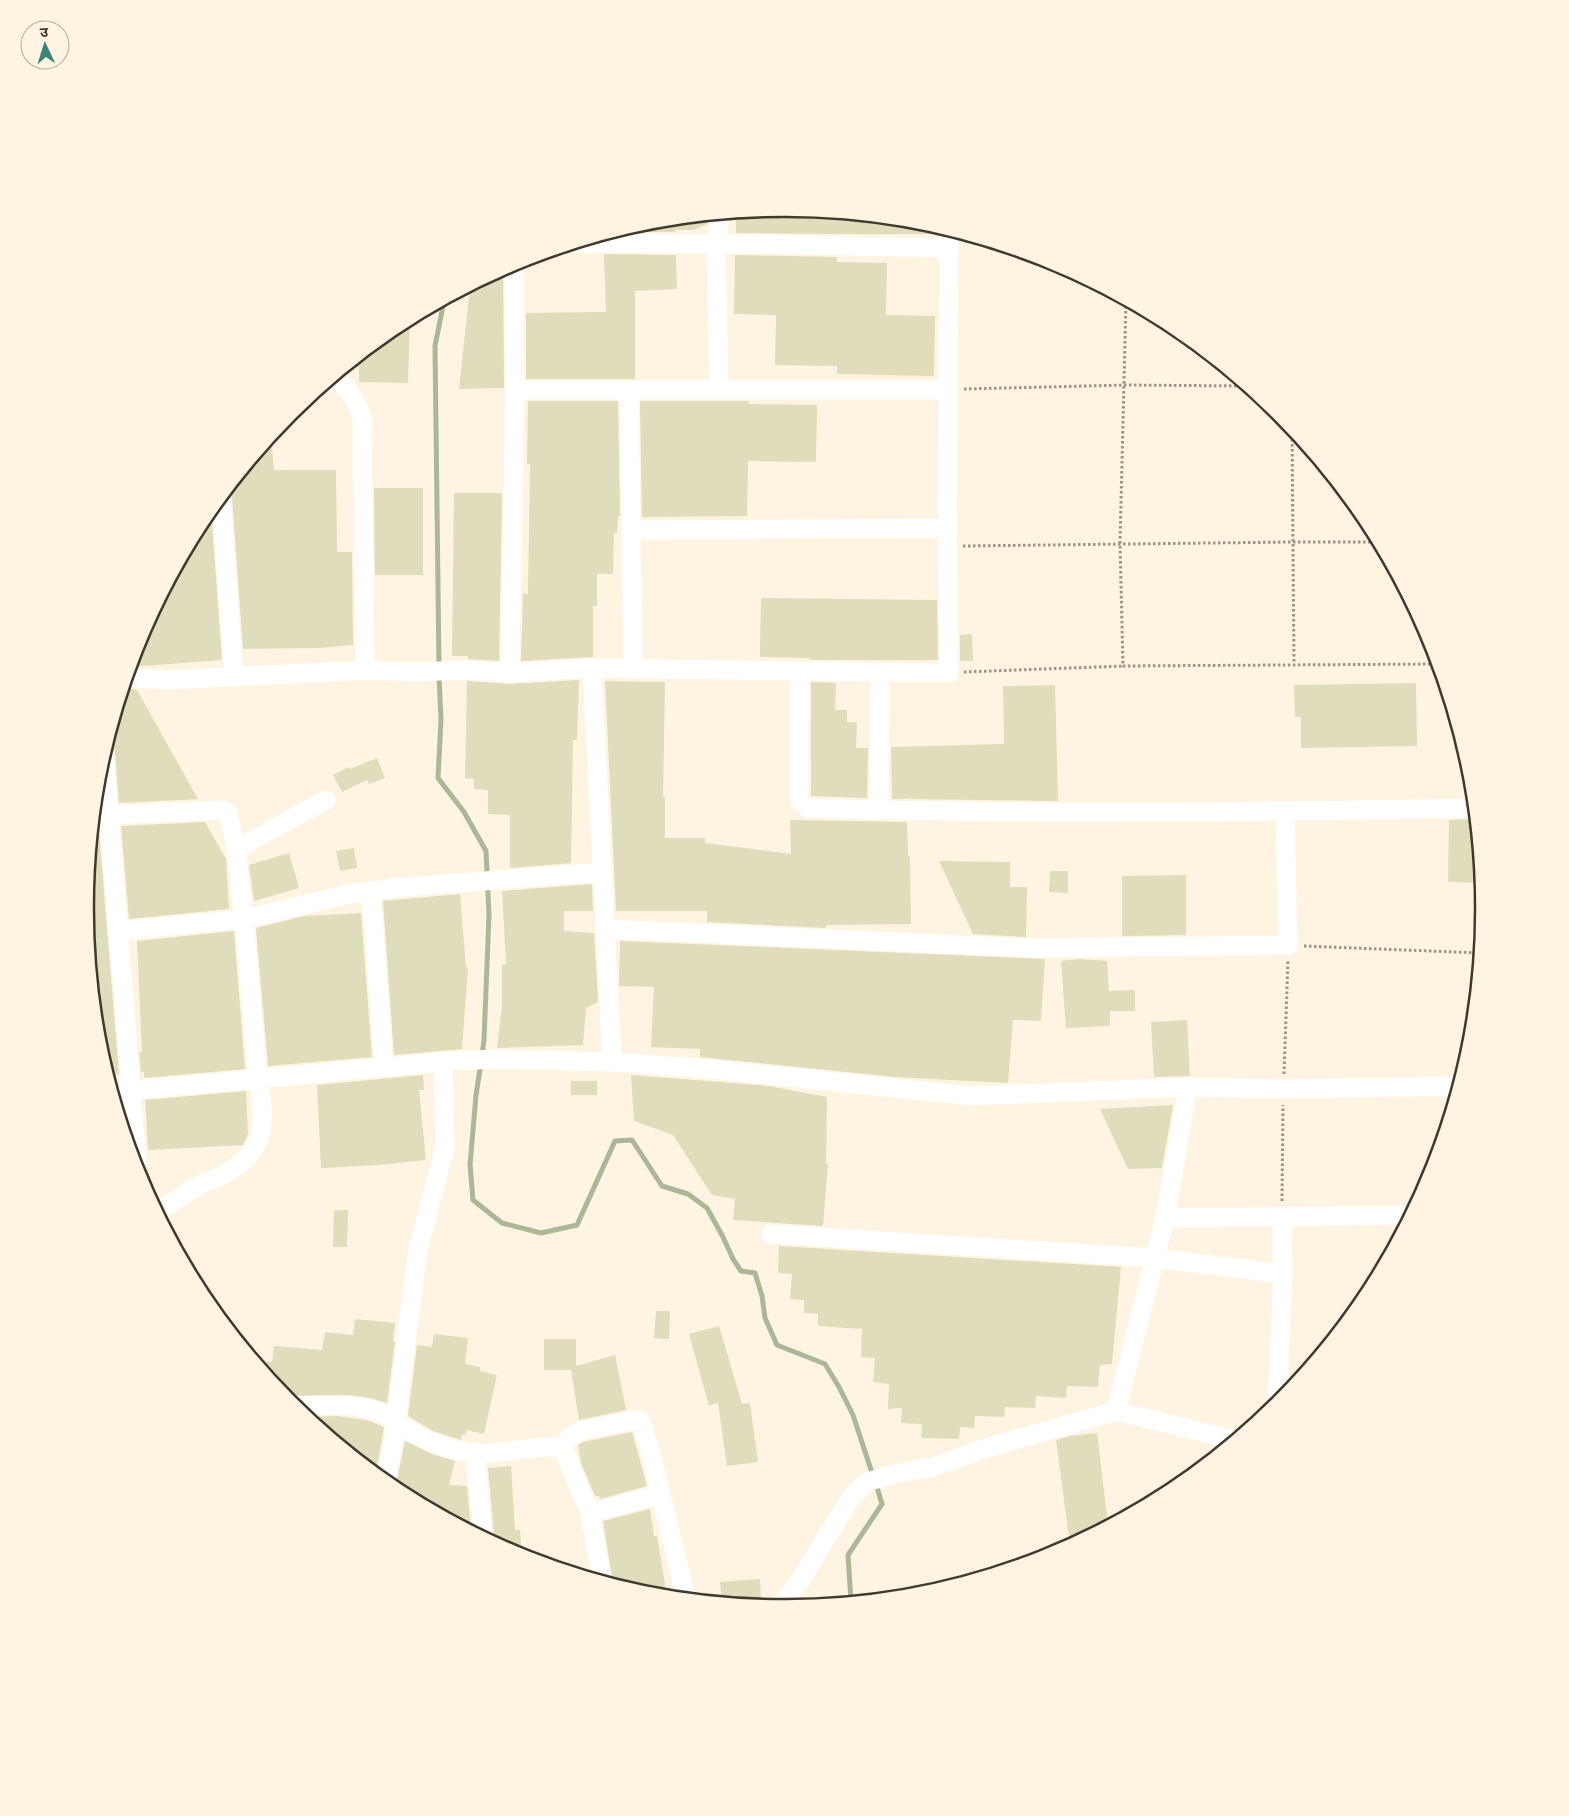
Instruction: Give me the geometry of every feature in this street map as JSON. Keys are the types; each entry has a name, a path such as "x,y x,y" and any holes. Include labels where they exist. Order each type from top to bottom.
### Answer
{"street":[{"path":"719,221 716,243 719,388"},
{"path":"133,678 169,680 365,670 416,672 465,670 510,673 592,668 949,673 947,537 949,239 599,243"},
{"path":"510,673 515,390 514,273"},
{"path":"336,383 344,385 354,399 362,417 365,670"},
{"path":"515,390 719,388 948,390"},
{"path":"629,390 634,669"},
{"path":"221,509 234,677"},
{"path":"631,530 947,537"},
{"path":"592,668 612,1062"},
{"path":"800,671 799,797 801,803 810,808 941,812 1285,812 1467,808"},
{"path":"879,810 880,672"},
{"path":"104,792 104,808 119,931 136,1145"},
{"path":"236,849 326,800"},
{"path":"104,808 224,810 228,814 236,849 261,1095 261,1136 254,1151 239,1165 221,1176 201,1184 162,1207"},
{"path":"605,929 1031,948 1288,945 1285,812"},
{"path":"119,931 244,919 350,894 371,891 470,881 601,872"},
{"path":"371,891 384,1067"},
{"path":"118,1092 448,1061 497,1059 612,1062 720,1070 972,1096 1188,1087 1284,1089 1452,1086"},
{"path":"388,1473 418,1250 445,1148 448,1061"},
{"path":"1116,1411 1165,1218 1188,1087"},
{"path":"1165,1218 1403,1215"},
{"path":"1278,1391 1283,1274 1282,1217"},
{"path":"771,1234 1154,1258 1283,1274"},
{"path":"306,1405 374,1410 396,1421 415,1434 456,1450 475,1453 500,1453 552,1446 561,1448 564,1451 590,1513 601,1573"},
{"path":"786,1599 800,1581 852,1496 867,1482 898,1473 933,1467 983,1449 1116,1411 1227,1438"},
{"path":"561,1448 570,1436 579,1431 640,1420 643,1424 652,1458 684,1591"},
{"path":"475,1453 482,1529"},
{"path":"590,1513 661,1494"}],"path":[{"path":"1123,666 1120,543 1126,308"},
{"path":"948,390 1124,385 1236,386"},
{"path":"1292,440 1294,664"},
{"path":"947,537 1120,543 1370,542"},
{"path":"949,673 1123,666 1431,664"},
{"path":"1282,1217 1288,945 1474,953"}],"building":[{"path":"784,217 875,223 932,234 837,234 736,233 736,219"},
{"path":"707,222 707,224 693,230 675,230 675,232 646,232"},
{"path":"604,254 676,255 677,289 635,291 635,379 526,379 526,313 606,312"},
{"path":"735,255 837,257 837,262 887,263 886,315 935,316 934,376 837,374 837,366 775,365 776,315 734,314"},
{"path":"503,277 504,388 459,389 469,293"},
{"path":"410,329 408,383 359,382 359,367 356,367"},
{"path":"528,401 618,401 620,516 618,516 617,533 614,533 613,574 597,574 597,606 593,606 593,657 521,661 523,593 528,594 530,464 527,464"},
{"path":"640,401 749,401 749,404 817,405 816,462 748,461 747,516 642,517"},
{"path":"272,446 274,470 336,470 337,552 352,552 353,645 318,648 243,649 231,494 236,487"},
{"path":"374,488 423,488 423,575 375,575"},
{"path":"454,493 502,493 499,661 468,659 468,656 452,656"},
{"path":"212,521 222,660 137,666 165,602"},
{"path":"761,598 937,600 938,660 810,660 810,658 760,657"},
{"path":"972,634 973,661 960,661 960,635"},
{"path":"579,680 577,740 573,740 571,863 510,868 510,815 488,814 488,790 474,789 474,779 465,778 467,681 511,684"},
{"path":"605,681 665,682 663,797 665,797 665,838 705,838 705,843 791,854 790,820 907,822 908,856 910,856 911,924 826,925 826,928 707,922 707,911 616,911"},
{"path":"811,682 836,683 835,710 847,710 847,722 857,722 856,748 868,748 867,798 811,796"},
{"path":"1416,683 1417,746 1301,748 1301,717 1295,717 1294,685"},
{"path":"1055,685 1058,801 911,799 909,796 909,799 892,799 891,747 1004,744 1003,686"},
{"path":"129,689 137,690 198,799 119,803 115,752 113,748"},
{"path":"377,758 385,778 369,784 367,780 342,792 333,775 349,767 350,769"},
{"path":"1469,819 1474,883 1448,882 1449,820"},
{"path":"205,822 226,859 229,909 129,919 121,826"},
{"path":"99,829 119,1074 114,1074 107,1043 95,953 95,863"},
{"path":"354,848 357,868 340,871 336,851"},
{"path":"289,853 299,888 254,901 249,865"},
{"path":"939,861 1010,862 1010,887 1027,887 1026,937 973,934"},
{"path":"1050,871 1068,871 1068,893 1049,892"},
{"path":"1186,875 1186,935 1122,936 1122,876"},
{"path":"592,884 593,911 564,911 564,931 594,933 598,1002 586,1008 583,1045 497,1048 502,1006 502,965 506,964 502,891"},
{"path":"460,894 466,967 468,967 462,1049 394,1055 383,901"},
{"path":"361,913 372,1057 268,1066 256,928 304,916"},
{"path":"234,931 245,1069 144,1078 144,1072 141,1072 139,1052 142,1052 137,941"},
{"path":"620,941 1045,959 1041,1021 1013,1020 1008,1083 895,1077 700,1057 700,1049 651,1047 654,987 619,986"},
{"path":"1080,959 1107,961 1109,991 1135,990 1135,1011 1110,1011 1110,1026 1066,1028 1061,961"},
{"path":"1187,1020 1190,1076 1154,1077 1151,1022"},
{"path":"423,1075 424,1090 419,1090 426,1160 321,1168 317,1085"},
{"path":"631,1075 769,1086 827,1097 826,1164 828,1164 823,1226 733,1220 735,1199 712,1195 673,1135 634,1121"},
{"path":"571,1081 597,1081 597,1095 571,1095"},
{"path":"246,1091 248,1134 243,1145 148,1150 145,1100"},
{"path":"1173,1105 1162,1168 1128,1169 1100,1109"},
{"path":"334,1210 348,1210 347,1247 333,1247"},
{"path":"779,1246 1121,1267 1112,1364 1100,1365 1098,1387 1067,1386 1066,1398 1036,1396 1035,1408 1005,1407 1004,1417 975,1416 974,1428 960,1427 959,1439 921,1438 922,1424 901,1423 902,1408 888,1409 889,1384 873,1382 875,1358 861,1357 862,1329 818,1326 818,1314 804,1313 804,1300 790,1299 792,1274 778,1273"},
{"path":"656,1311 670,1311 669,1339 654,1338"},
{"path":"355,1319 395,1323 393,1341 395,1342 387,1403 349,1395 296,1396 266,1364 266,1362 272,1362 274,1346 322,1350 325,1332 353,1335"},
{"path":"719,1326 742,1404 750,1403 758,1462 727,1466 718,1403 709,1406 689,1334"},
{"path":"434,1334 468,1338 465,1364 480,1367 480,1371 497,1375 484,1434 467,1430 465,1435 462,1434 461,1440 433,1431 408,1416 417,1345 432,1347"},
{"path":"544,1339 576,1339 576,1366 615,1355 626,1410 579,1420 571,1370 544,1370"},
{"path":"336,1416 366,1420 384,1427 377,1465 364,1456 318,1417"},
{"path":"632,1432 647,1486 600,1499 599,1496 595,1496 581,1463 578,1445 583,1442"},
{"path":"1097,1433 1107,1518 1069,1537 1056,1440 1070,1436"},
{"path":"405,1441 432,1454 455,1461 449,1485 467,1486 470,1523 439,1506 397,1479"},
{"path":"511,1466 515,1530 520,1530 521,1546 494,1535 488,1468"},
{"path":"650,1509 654,1536 657,1536 666,1588 612,1576 603,1521"},
{"path":"760,1579 761,1598 721,1595 720,1582"}],"waterway":[{"path":"439,667 435,346 443,308"},
{"path":"439,676 441,720 438,778 464,812 486,851 489,915 482,1055"},
{"path":"481,1063 476,1095 470,1165 473,1200 502,1223 541,1233 577,1225 615,1141 632,1140 662,1186 688,1194 707,1208 741,1271 755,1273 762,1296 765,1318 777,1345 825,1364 853,1415 873,1476"},
{"path":"851,1595 848,1555 882,1504 876,1484"}]}
